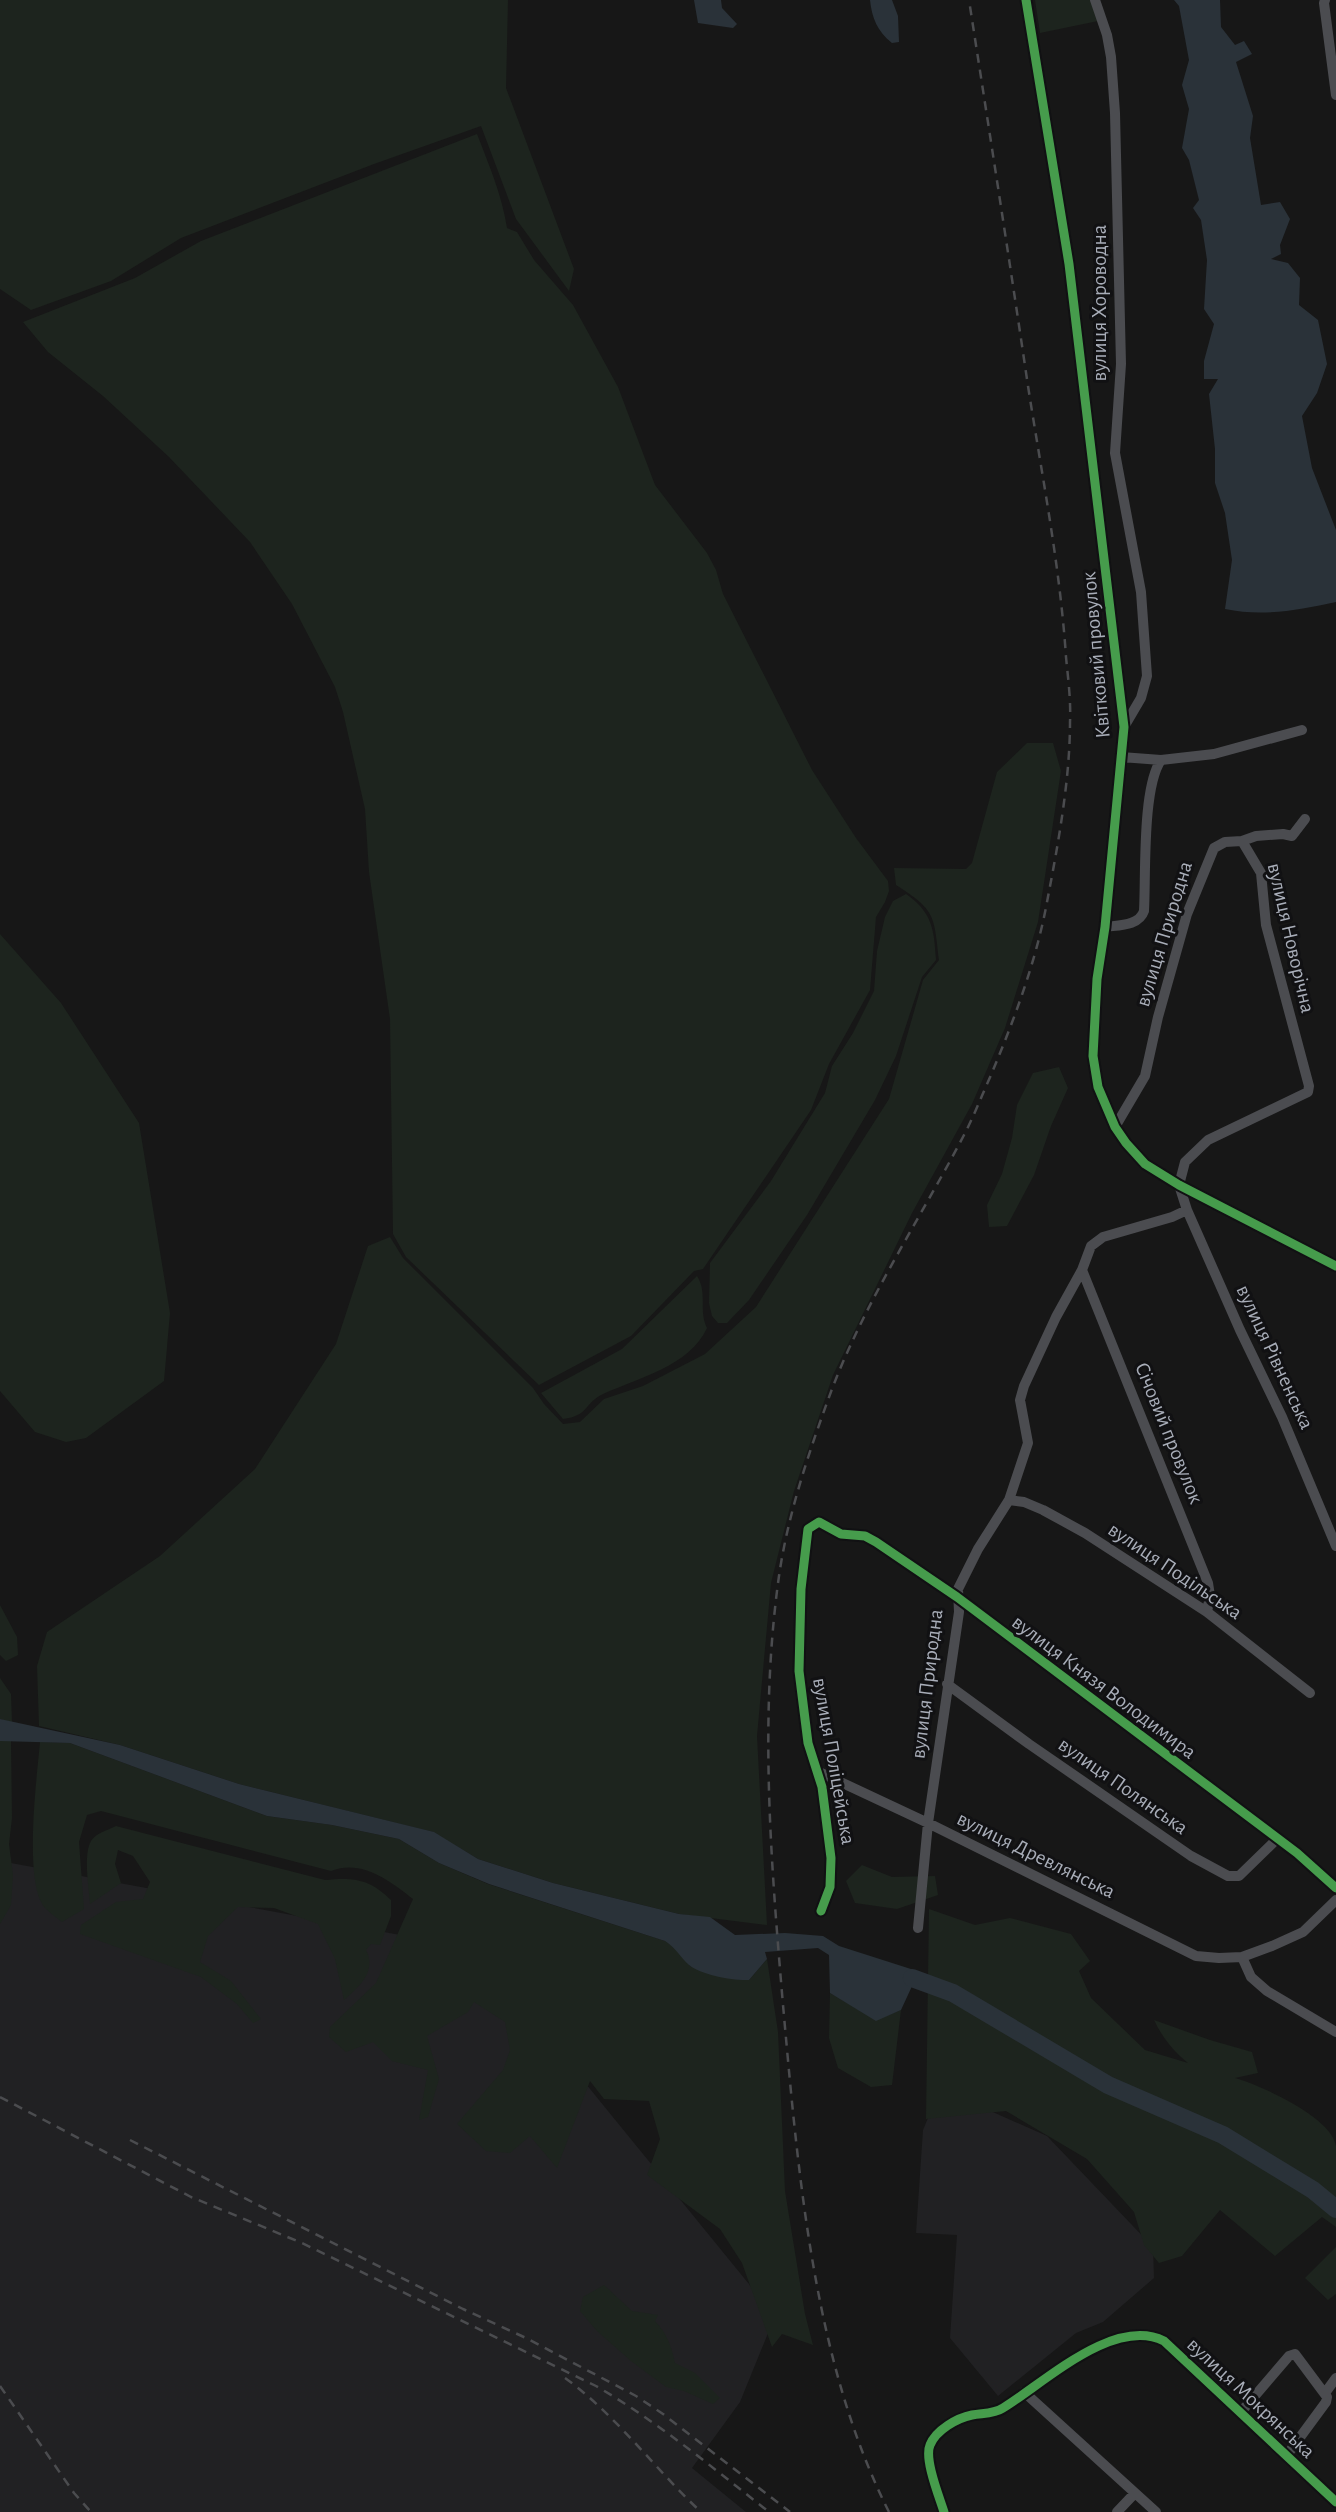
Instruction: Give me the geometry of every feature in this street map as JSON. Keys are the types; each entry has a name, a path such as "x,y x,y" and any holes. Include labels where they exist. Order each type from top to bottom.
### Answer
{"street":[{"name":"Квітковий провулок","path":"1026,0 1069,264 1124,727 1105,927 1097,979 1093,1056 1098,1087 1115,1128 1145,1164 1179,1185 1336,1265"},
{"name":"вулиця Хороводна","path":"1095,0 1111,57 1115,113 1121,364 1115,453 1141,592 1147,676 1141,698 1124,727"},
{"path":"1325,0 1336,95"},
{"path":"1121,757 1161,760 1214,754 1302,730"},
{"path":"1105,927 1136,922 1142,918 1149,809 1153,778 1161,760"},
{"name":"вулиця Природна","path":"1115,1128 1145,1076 1158,1017 1187,914 1214,848 1225,842 1269,834 1292,836 1305,819"},
{"name":"вулиця Новорічна","path":"1179,1185 1185,1162 1208,1140 1308,1092 1309,1086 1265,925 1261,873 1242,841"},
{"name":"вулиця Рівненська","path":"1179,1185 1187,1210 1282,1417 1336,1546"},
{"name":"вулиця Природна","path":"918,1928 928,1823 959,1612 957,1597 961,1580 1009,1500 1028,1443 1020,1400 1024,1386 1061,1307 1082,1270 1091,1246 1103,1237 1187,1210"},
{"name":"Січовий провулок","path":"1082,1270 1208,1583 1210,1596 1207,1612"},
{"name":"вулиця Подільська","path":"1009,1500 1024,1502 1043,1510 1085,1533 1207,1612 1310,1693"},
{"name":"вулиця Поліцейська","path":"821,1911 830,1886 831,1858 826,1811 808,1743 799,1671 802,1570 808,1529 819,1522 841,1534"},
{"name":"вулиця Князя Володимира","path":"841,1534 865,1536 957,1597 1277,1839 1336,1888"},
{"name":"вулиця Полянська","path":"947,1684 1191,1857 1228,1876 1239,1876 1277,1839"},
{"name":"вулиця Древлянська","path":"817,1771 1196,1956 1242,1956 1272,1947 1303,1932 1336,1900"},
{"path":"1242,1956 1251,1977 1267,1991 1336,2032"},
{"name":"вулиця Мокрянська","path":"944,2512 928,2457 933,2439 959,2419 997,2411 1106,2343 1126,2335 1154,2336 1164,2341 1336,2502"},
{"path":"1241,2412 1291,2354 1295,2354 1325,2392 1326,2402 1287,2455"},
{"path":"1325,2392 1336,2378"},
{"path":"1024,2392 1156,2512"},
{"path":"1117,2512 1135,2493"}],"shaded area":[{"path":"0,0 508,0 506,88 574,269 569,291 516,219 481,126 181,238 111,281 31,310 0,289"},
{"path":"694,0 721,0 722,8 737,24 733,28 698,23"},
{"path":"870,0 892,0 898,16 899,42 892,43 879,29"},
{"path":"1035,0 1091,0 1098,21 1040,33"},
{"path":"1174,0 1220,0 1221,27 1235,45 1244,41 1252,54 1236,62 1253,116 1250,138 1261,205 1280,202 1290,219 1280,245 1281,254 1271,259 1288,263 1300,278 1299,305 1318,320 1327,364 1317,393 1302,416 1312,468 1336,530 1336,602 1267,612 1225,609 1232,560 1225,513 1215,483 1215,449 1209,394 1218,379 1204,379 1204,361 1214,324 1204,309 1207,260 1201,220 1193,208 1199,200 1189,160 1182,148 1189,109 1182,85 1189,60 1179,6"},
{"path":"477,134 498,192 507,228 517,232 534,260 573,305 618,387 655,485 707,553 716,570 723,594 812,770 856,838 888,881 889,891 876,917 870,990 829,1064 811,1110 703,1269 694,1271 631,1336 539,1385 406,1257 393,1234 390,1019 369,872 365,809 335,687 292,604 250,542 169,457 103,396 48,352 23,322 135,278 201,241"},
{"path":"1027,743 1053,743 1061,771 1038,922 1005,1028 972,1104 912,1213 833,1375 794,1491 771,1583 757,1736 767,1925 679,1914 553,1883 478,1859 433,1832 239,1784 120,1745 39,1726 37,1666 47,1632 160,1556 255,1469 336,1344 368,1246 390,1237 403,1258 533,1388 563,1424 580,1422 604,1399 643,1386 705,1354 756,1307 889,1099 923,980 939,960 936,932 930,915 918,901 896,885 894,868 966,869 972,863 997,772"},
{"path":"906,894 927,915 936,960 922,977 896,1056 875,1100 807,1215 749,1300 727,1323 718,1323 712,1316 709,1303 710,1263 771,1181 825,1093 832,1066 853,1033 874,991 877,951 885,917 893,901"},
{"path":"0,934 61,1003 139,1123 170,1313 164,1381 86,1438 66,1442 35,1432 0,1391"},
{"path":"1059,1067 1068,1088 1034,1175 1007,1226 989,1227 987,1205 1002,1174 1012,1138 1017,1105 1033,1073"},
{"path":"697,1276 702,1289 703,1315 707,1328 699,1341 676,1361 603,1394 578,1415 563,1419 541,1393 622,1349"},
{"path":"0,1605 17,1637 18,1655 6,1661 0,1655"},
{"path":"0,1678 11,1694 12,1723 0,1719"},
{"path":"0,1719 120,1745 239,1784 434,1832 478,1859 553,1883 679,1914 710,1917 735,1935 785,1933 823,1936 839,1946 914,1970 932,1981 933,1987 913,1984 901,2010 876,2021 830,1993 829,1955 818,1948 765,1952 767,1959 749,1980 709,1974 694,1969 665,1941 489,1884 439,1863 399,1839 332,1825 267,1816 70,1743 0,1741"},
{"path":"0,1741 11,1741 12,1818 9,1844 13,1875 11,1905 0,1924"},
{"path":"40,1742 70,1743 267,1816 332,1825 399,1839 439,1863 488,1884 665,1941 677,1949 690,1966 749,1980 767,1959 778,2032 785,2191 805,2314 813,2345 782,2334 772,2347 742,2263 720,2229 647,2175 660,2139 649,2101 604,2099 590,2081 557,2168 530,2136 510,2153 486,2151 457,2124 503,2070 510,2050 505,2022 474,2002 468,2012 427,2036 439,2079 428,2117 419,2120 428,2070 392,2061 373,2042 346,2052 329,2037 330,2027 376,1983 413,1899 374,1873 353,1868 331,1871 101,1811 87,1815 79,1842 84,1909 62,1922 45,1908 38,1895 35,1876 33,1828"},
{"path":"116,1826 325,1880 353,1879 376,1888 391,1900 391,1916 380,1945 371,1944 366,1950 369,1965 365,1978 344,2000 335,1959 318,1924 274,1908 238,1907 208,1936 200,1962 231,1981 261,2019 253,2023 237,2004 201,1977 80,1934 81,1925 116,1902 143,1899 150,1882 133,1856 118,1850 115,1864 121,1883 90,1904 87,1863 91,1841"},
{"path":"0,1861 476,1949 775,2316 740,2402 692,2468 746,2512 0,2512"},
{"path":"862,1865 892,1877 935,1876 938,1895 897,1909 855,1903 846,1881"},
{"path":"929,1909 975,1925 1010,1918 1071,1934 1090,1961 1079,1971 1091,1998 1145,2050 1188,2063 1168,2043 1154,2020 1252,2052 1258,2073 1235,2078 1261,2087 1293,2104 1322,2124 1332,2135 1336,2146 1336,2227 1322,2217 1275,2256 1220,2210 1182,2256 1159,2263 1144,2245 1134,2212 1087,2159 1006,2111 926,2119"},
{"path":"830,1993 876,2020 901,2010 892,2085 871,2087 838,2068 829,2038"},
{"path":"977,2105 1047,2136 1153,2247 1154,2278 1103,2322 1076,2333 998,2396 950,2338 957,2235 916,2233 923,2130 928,2118"},
{"path":"1336,2247 1336,2294 1328,2300 1305,2278"},
{"path":"604,2285 632,2311 658,2315 655,2321 668,2340 675,2363 695,2373 720,2398 713,2404 684,2391 666,2387 597,2331 580,2311 583,2297"}],"waterway":[{"path":"912,1978 953,1993 1108,2085 1223,2135 1313,2190 1336,2209"}],"railway":[{"path":"889,2512 863,2454 842,2393 826,2329 803,2199 789,2068 771,1844 769,1683 783,1552 808,1458 832,1389 861,1324 968,1128 1008,1033 1031,969 1042,924 1066,789 1070,706 1060,589 969,0"},
{"path":"0,2097 191,2197 302,2243 596,2386 663,2430 769,2512"},
{"path":"130,2140 636,2396 790,2512"},
{"path":"565,2378 601,2408 701,2512"},
{"path":"0,2386 74,2493 91,2512"}],"cycle path":[{"path":"1026,0 1069,264 1124,727 1105,927 1097,979 1093,1056 1098,1087 1115,1127 1145,1164 1179,1185 1336,1266"},
{"path":"821,1911 830,1887 831,1858 822,1787 808,1743 799,1671 801,1589 808,1529 819,1522 841,1534 865,1536 957,1597 1297,1853 1336,1888"},
{"path":"944,2512 929,2459 930,2445 942,2430 966,2417 1000,2410 1059,2369 1102,2345 1124,2337 1144,2336 1164,2341 1336,2502"}]}
